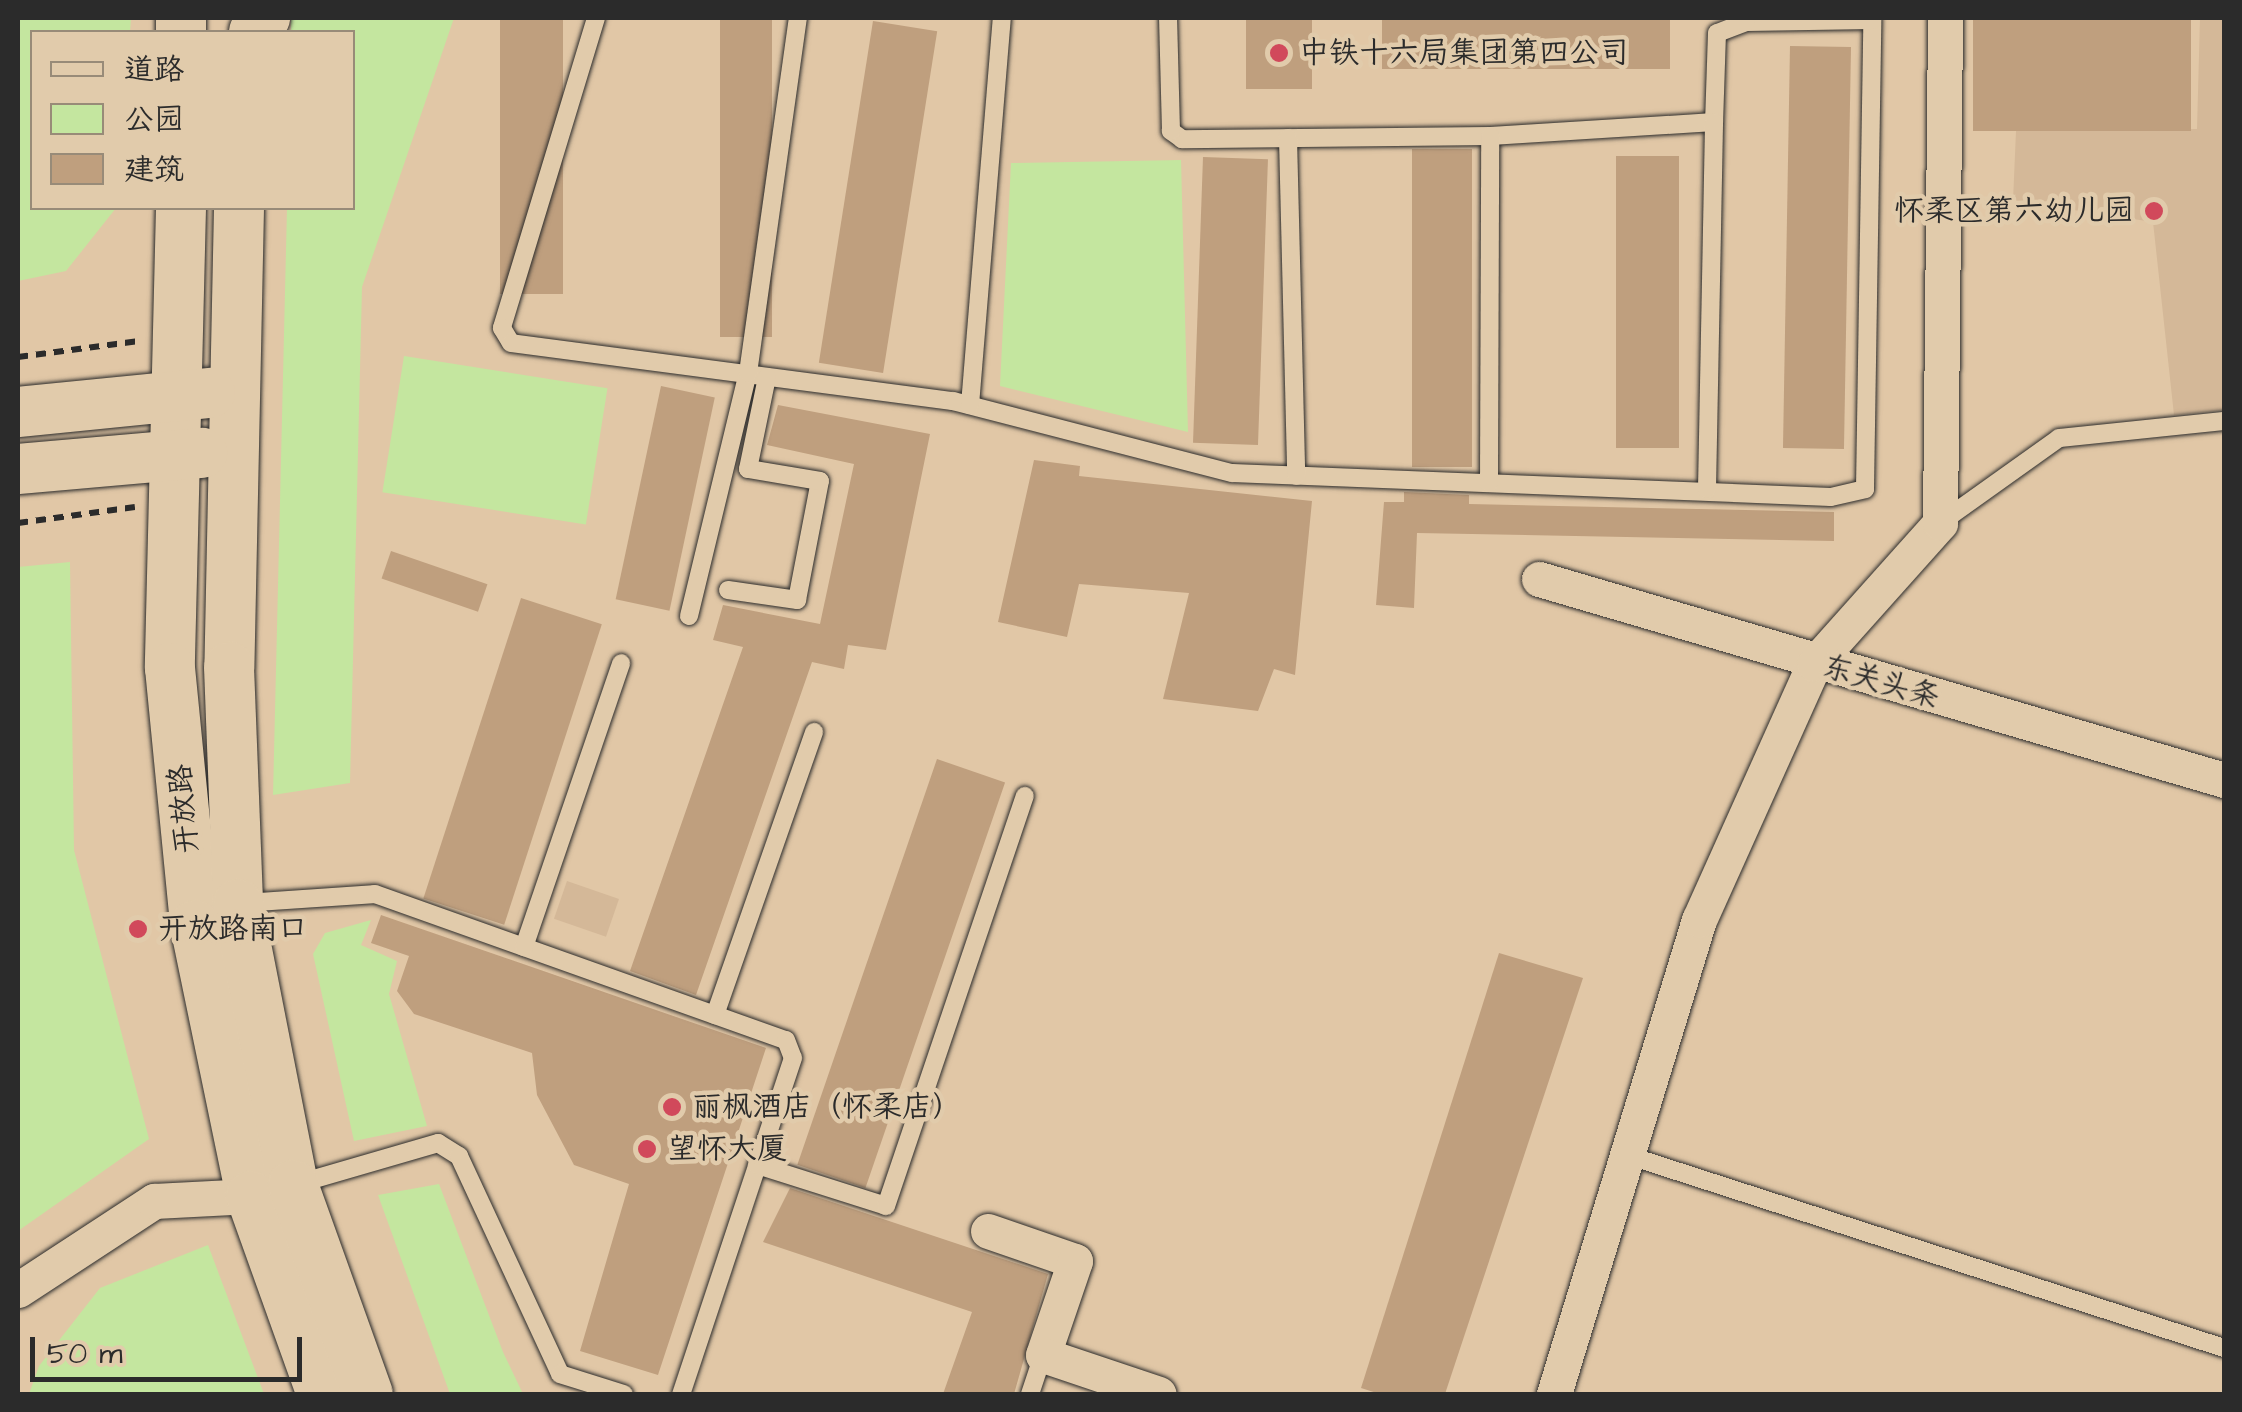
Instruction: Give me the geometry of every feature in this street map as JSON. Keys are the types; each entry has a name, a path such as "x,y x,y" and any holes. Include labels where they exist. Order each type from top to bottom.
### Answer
{"main road":[{"name":"开放路","path":"181,210 181,392 170,453 170,668 195,925 272,1191 322,1394"},
{"name":"开放路","path":"239,210 240,393 229,667 238,904 272,1191 368,1394"},
{"path":"18,412 181,392 240,393"},
{"path":"18,469 170,453 238,453"}],"street":[{"path":"1564,1392 1699,920 1814,664 1940,523 1945,18"},
{"name":"东关头条","path":"1539,579 1814,664 2224,780"},
{"path":"18,1290 154,1201 272,1191"},
{"path":"988,1231 1075,1261 1042,1356 1159,1394"}],"lane":[{"path":"596,18 502,328 511,343 970,406 1232,474 1831,497 1865,490 1872,20 1746,22 1717,33 1707,490"},
{"path":"728,590 797,600 820,481 748,469 798,18"},
{"path":"970,406 1002,18"},
{"path":"1168,18 1170,131 1288,138 1490,136 1714,122"},
{"path":"1488,483 1490,136"},
{"path":"1288,138 1296,476"},
{"path":"689,616 757,375"},
{"path":"1940,523 2059,438 2224,421"},
{"path":"524,947 621,662"},
{"path":"716,1015 814,732"},
{"path":"758,1165 886,1206 1025,796"},
{"path":"238,904 374,894 786,1040 793,1058 682,1394"},
{"path":"272,1191 438,1143 459,1156 560,1374 624,1394"},
{"path":"1630,1156 2224,1348"},
{"path":"1030,1394 1042,1356"}],"path":[{"path":"18,357 181,336"},
{"path":"18,523 169,502"}],"shaded area":[{"name":"怀柔区第六幼儿园","path":"2200,18 2224,18 2224,410 2174,415 2153,222 2013,201 2016,131 2197,129"},
{"path":"567,881 619,899 606,937 554,919"}],"green space":[{"path":"18,18 131,18 130,30 30,30 30,210 114,210 66,271 18,281"},
{"path":"291,18 454,18 362,287 350,783 273,795 287,210 355,210 355,30 291,30"},
{"path":"1181,160 1188,432 1000,386 1011,163"},
{"path":"404,356 607,388 586,525 382,492"},
{"path":"70,562 74,850 149,1139 18,1231 18,567"},
{"path":"371,920 361,945 397,961 389,994 427,1126 354,1141 313,954 325,933"},
{"path":"439,1184 523,1394 450,1394 378,1195"},
{"path":"208,1245 264,1394 29,1394 39,1366 100,1288"}],"building":[{"path":"500,18 563,18 563,294 500,294"},
{"path":"720,18 772,18 772,337 720,337"},
{"name":"中铁十六局集团第四公司","path":"1246,18 1312,18 1312,89 1246,89"},
{"path":"1382,18 1670,18 1670,69 1382,69"},
{"path":"1973,18 2191,18 2191,131 1973,131"},
{"path":"873,21 937,31 883,373 819,363"},
{"path":"1790,46 1851,47 1844,449 1783,448"},
{"path":"1412,149 1472,149 1472,467 1412,467"},
{"path":"1616,156 1679,156 1679,448 1616,448"},
{"path":"1203,157 1268,159 1258,445 1193,443"},
{"path":"661,386 715,397 669,611 616,599"},
{"path":"778,405 930,434 886,650 848,645 844,669 812,662 696,995 630,971 743,647 713,640 723,605 820,624 854,464 767,445"},
{"path":"1034,460 1080,466 1079,476 1312,501 1295,675 1274,669 1258,711 1163,699 1189,593 1079,584 1067,637 998,622"},
{"path":"1404,492 1469,495 1469,504 1834,512 1834,541 1417,533 1414,608 1376,605 1384,502 1404,502"},
{"path":"391,551 487,584 478,612 382,578"},
{"path":"521,598 602,624 504,925 423,899"},
{"path":"937,759 1005,782 865,1188 797,1165"},
{"name":"望怀大厦","path":"381,915 766,1048 658,1375 580,1351 629,1184 574,1165 537,1095 532,1053 414,1014 397,991 409,956 371,943"},
{"path":"1499,953 1583,978 1445,1394 1380,1394 1361,1388"},
{"path":"790,1188 1048,1274 1014,1394 943,1394 972,1312 763,1242"}],"place":[{"name":"中铁十六局集团第四公司","path":"1279,53"},
{"name":"怀柔区第六幼儿园","path":"2154,211"},
{"name":"开放路南口","path":"138,929"},
{"name":"丽枫酒店（怀柔店）","path":"672,1107"},
{"name":"望怀大厦","path":"647,1149"}]}
